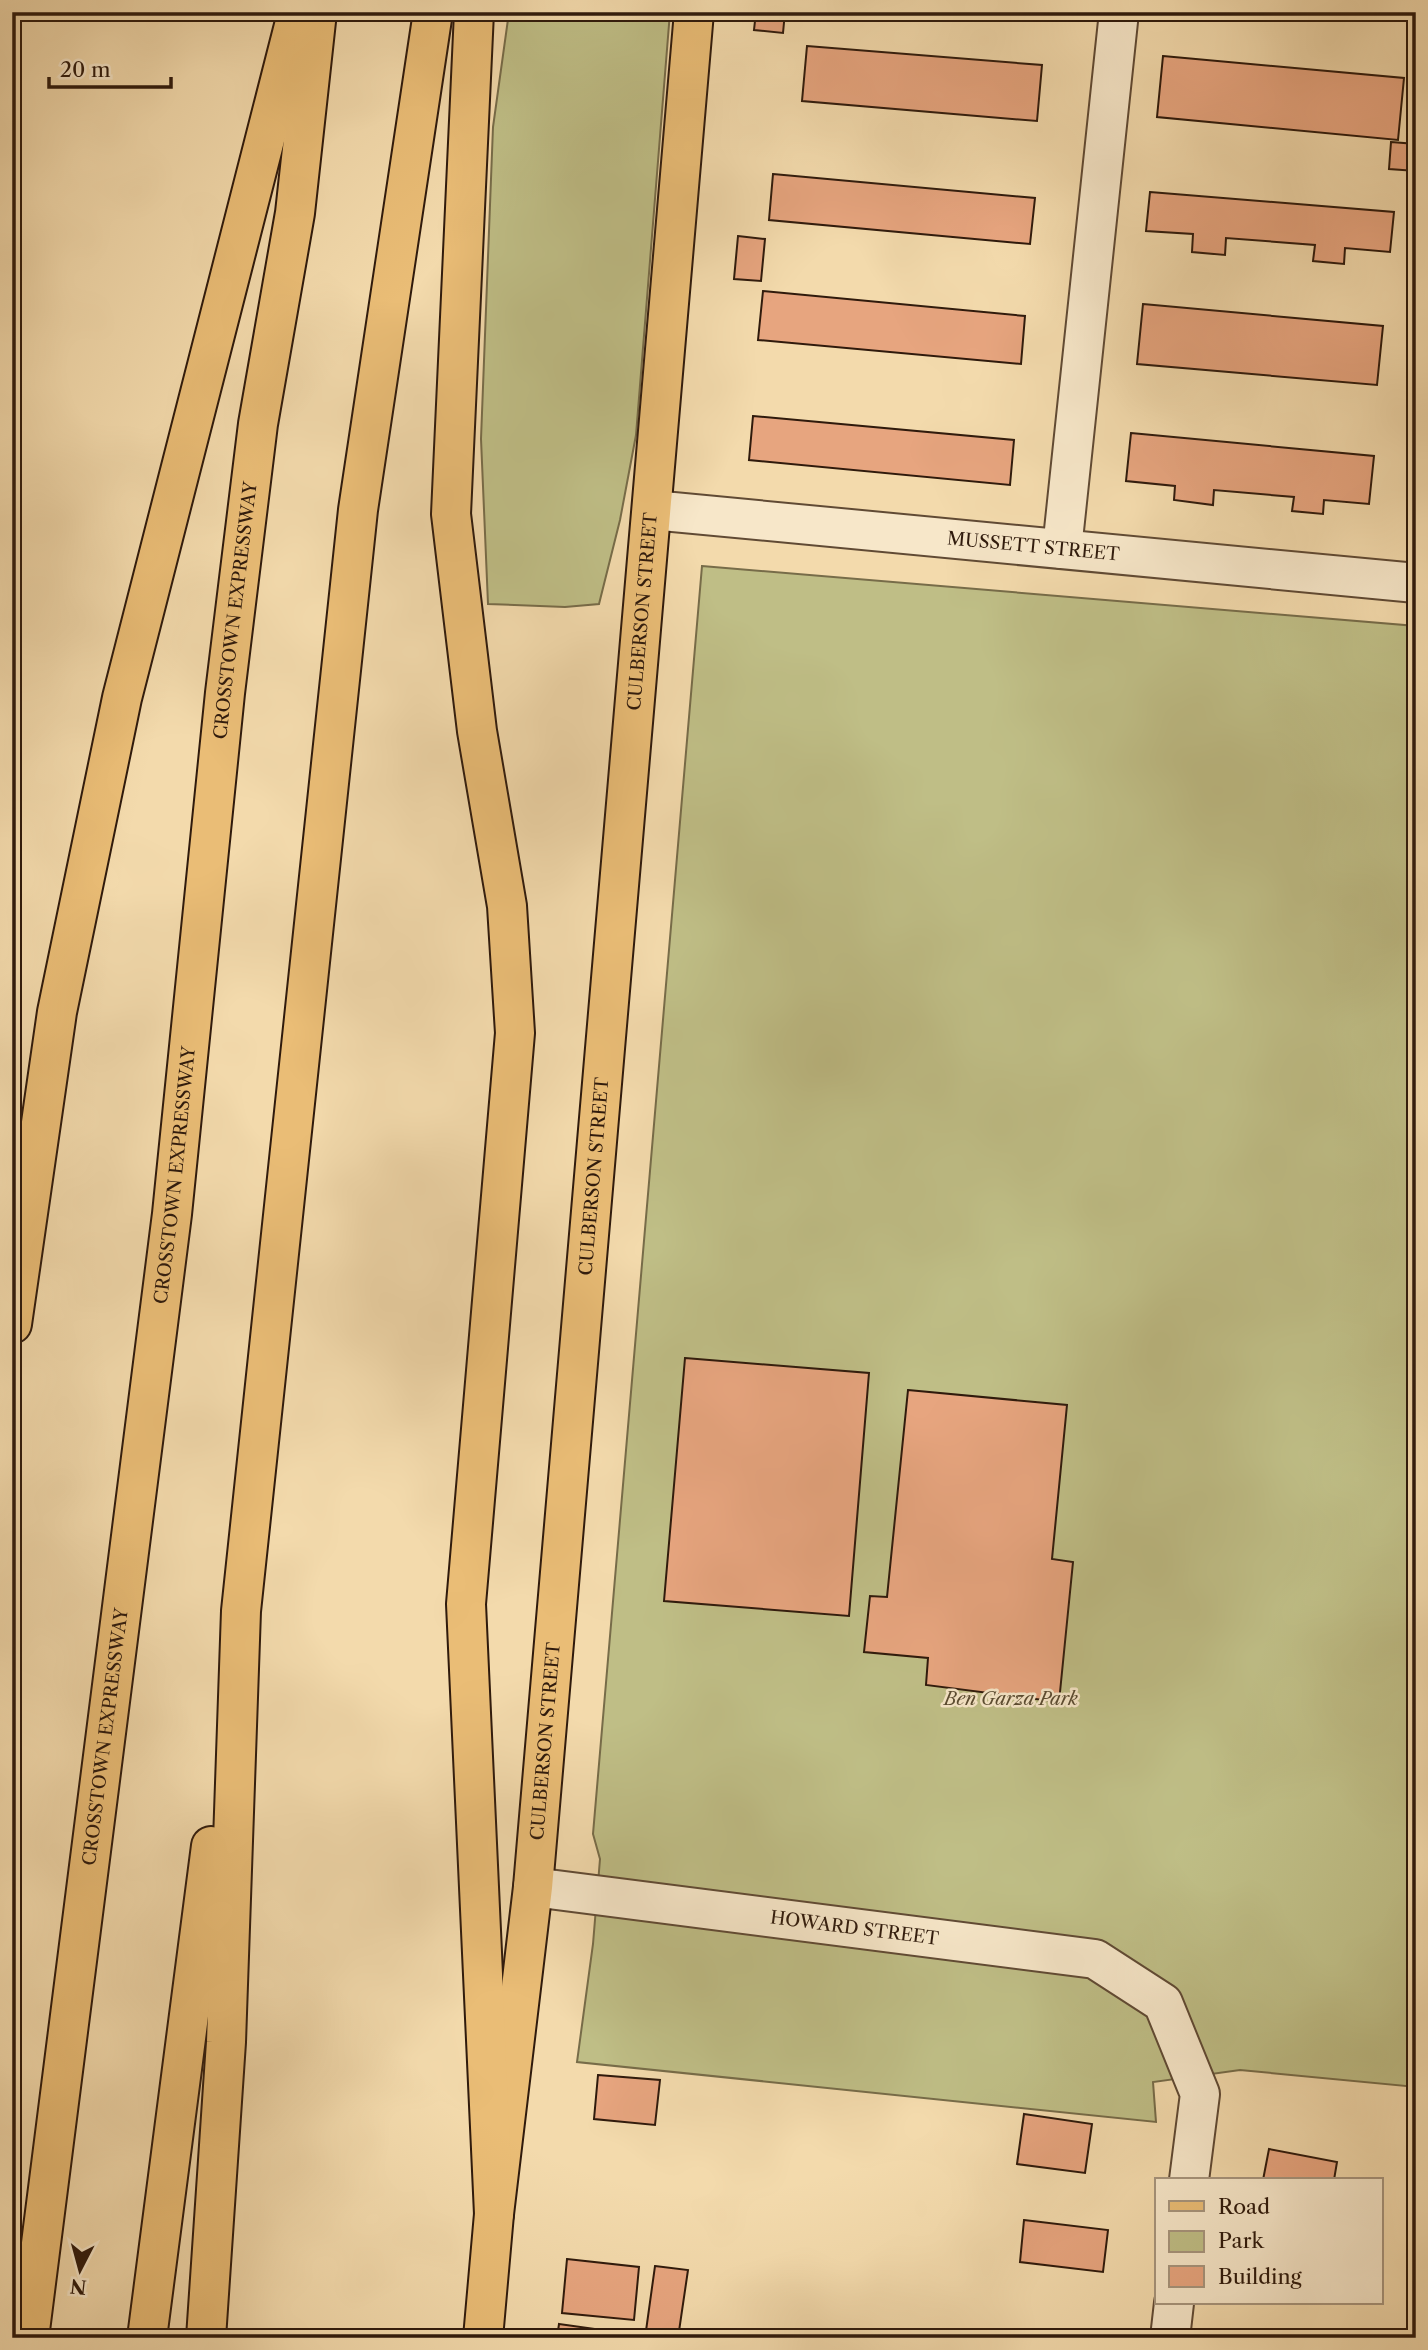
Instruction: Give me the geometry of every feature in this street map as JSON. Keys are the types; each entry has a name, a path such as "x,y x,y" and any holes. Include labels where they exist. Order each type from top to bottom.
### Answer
{"main road":[{"path":"12,1335 57,1012 122,698 298,12"},
{"name":"CROSSTOWN EXPRESSWAY","path":"29,2338 172,1214 225,693 256,437 295,214 317,12"},
{"path":"147,2338 241,1611 358,510 433,12"},
{"path":"474,12 451,514 477,731 508,906 515,1033 466,1604 494,2214"},
{"name":"CULBERSON STREET","path":"483,2338 494,2214 533,1887 694,12"},
{"path":"12,1324 22,1259"},
{"path":"206,2338 226,2042 241,1611"}],"street":[{"path":"1062,549 1119,12"},
{"name":"MUSSETT STREET","path":"652,510 1416,583"},
{"name":"HOWARD STREET","path":"533,1887 1095,1959 1163,2003 1200,2094 1189,2178"},
{"path":"1170,2338 1174,2304"}],"green space":[{"path":"509,12 670,12 636,435 620,520 599,604 565,607 488,604 481,439 493,127"},
{"name":"Ben Garza Park","path":"702,566 1416,626 1416,2087 1240,2070 1153,2082 1156,2122 577,2062 593,1944 600,1859 593,1834"}],"building":[{"path":"756,12 785,12 783,33 754,30"},
{"path":"807,46 1042,65 1037,121 802,101"},
{"path":"1163,56 1404,78 1398,140 1157,117"},
{"path":"1391,142 1416,144 1416,171 1389,169"},
{"path":"773,174 1035,198 1030,244 769,220"},
{"path":"1150,192 1394,212 1390,252 1345,248 1344,264 1313,261 1315,245 1226,238 1225,255 1192,252 1193,234 1146,231"},
{"path":"738,236 765,239 761,281 734,279"},
{"path":"763,291 1025,316 1021,364 758,340"},
{"path":"1143,304 1383,326 1377,385 1137,364"},
{"path":"753,416 1014,440 1010,485 749,460"},
{"path":"1131,433 1374,456 1369,504 1324,500 1323,514 1292,511 1294,497 1214,490 1213,505 1174,500 1175,486 1126,481"},
{"path":"685,1358 869,1373 849,1616 664,1601"},
{"path":"908,1390 1067,1405 1052,1559 1073,1562 1059,1702 926,1685 928,1658 864,1652 870,1596 887,1597"},
{"path":"598,2075 660,2080 655,2125 594,2119"},
{"path":"1024,2114 1092,2124 1085,2173 1017,2164"},
{"path":"1269,2149 1337,2162 1334,2178 1263,2178"},
{"path":"1024,2220 1108,2230 1103,2272 1020,2262"},
{"path":"567,2259 639,2267 634,2320 562,2313"},
{"path":"655,2266 688,2270 678,2338 645,2338"},
{"path":"559,2324 631,2334 630,2338 557,2338"}]}
